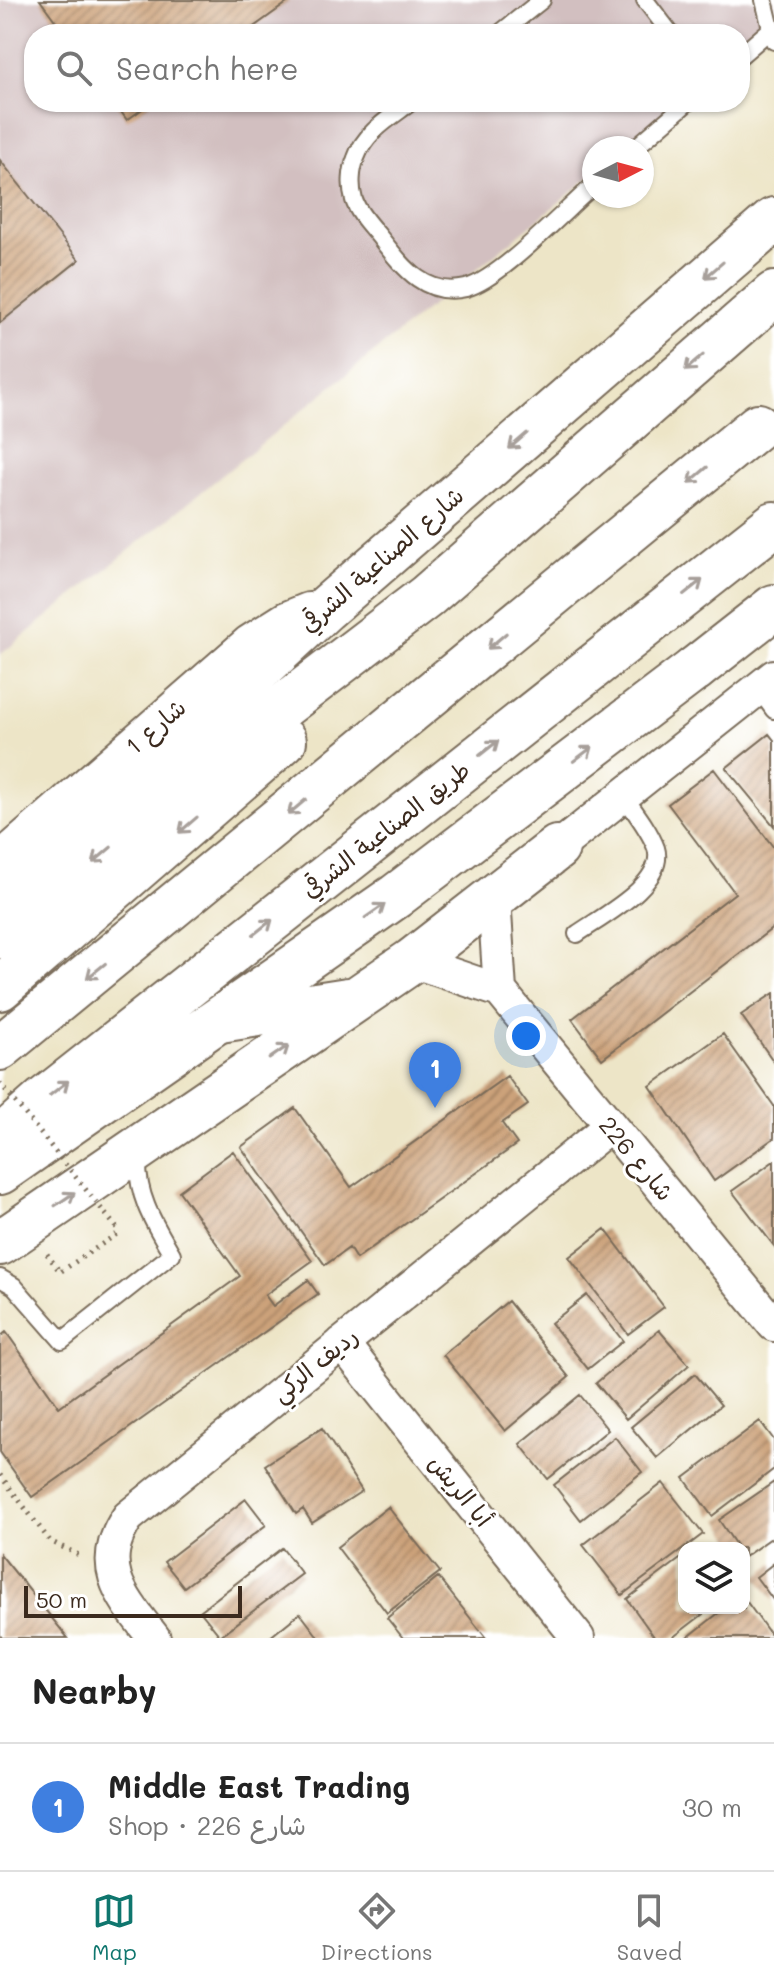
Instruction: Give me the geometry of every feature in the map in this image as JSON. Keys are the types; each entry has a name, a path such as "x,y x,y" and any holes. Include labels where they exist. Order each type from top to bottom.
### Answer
{"main road":[{"name":"شارع الصناعية الشرقي","path":"0,910 325,609 774,220"},
{"path":"0,936 256,727 426,597 774,294"},
{"path":"0,1048 758,426"},
{"name":"طريق الصناعية الشرقي","path":"0,1139 57,1089 774,524"},
{"path":"0,988 274,751 426,597"},
{"path":"0,1172 396,896 774,607"},
{"path":"0,1243 412,961 557,848"},
{"path":"220,1020 357,999"}],"street":[{"name":"شارع 1","path":"0,864 251,645 287,622 325,609"},
{"path":"557,848 623,795 769,691"},
{"path":"412,961 500,991 494,897"},
{"name":"شارع 226","path":"500,991 774,1325"},
{"name":"رديف الركي","path":"112,1559 115,1536 128,1517 609,1127"},
{"name":"أبا الريش","path":"342,1343 578,1638"},
{"path":"112,1559 115,1581 124,1600 154,1638"}],"lane":[{"path":"512,24 542,0"},
{"path":"645,0 663,24"},
{"path":"750,50 772,36 764,0"},
{"path":"398,112 372,132 362,145 355,159 352,189 362,214 404,267 429,286 457,290 482,282 582,195"},
{"path":"649,136 676,112"},
{"path":"577,934 646,885 656,868 657,851 623,795"},
{"path":"0,1278 14,1286 62,1341 172,1254 145,1207 138,1183 138,1150"}],"path":[{"path":"0,1083 120,1232 60,1272 46,1252 58,1242"},
{"path":"94,1213 106,1203"},
{"path":"0,1475 50,1541 82,1557 112,1559"}],"shaded area":[{"path":"0,0 774,0 774,29 750,48 750,24 24,24 24,112 671,112 642,136 582,136 582,184 0,655"}],"building":[{"path":"40,0 291,0 258,24 58,24"},
{"path":"121,112 138,112 127,120"},
{"path":"0,160 79,260 0,323"},
{"path":"769,734 774,740 774,826 726,768"},
{"path":"714,769 774,848 774,927 602,1059 572,1019 735,893 668,804"},
{"path":"774,993 774,1062 741,1015"},
{"path":"723,1034 774,1106 774,1138 714,1181 650,1086"},
{"path":"507,1076 528,1105 502,1123 517,1144 356,1259 349,1248 325,1265 241,1147 295,1108 351,1187"},
{"path":"233,1151 312,1261 265,1295 273,1306 308,1280 318,1294 32,1497 0,1452 0,1337 6,1332 59,1407 240,1276 179,1191"},
{"path":"774,1161 774,1246 732,1191"},
{"path":"605,1229 664,1307 628,1334 569,1257"},
{"path":"587,1295 623,1341 588,1369 551,1323"},
{"path":"508,1301 569,1377 505,1431 443,1355"},
{"path":"659,1330 689,1365 626,1419 596,1383"},
{"path":"695,1374 721,1405 657,1458 631,1427"},
{"path":"580,1395 608,1430 548,1479 520,1444"},
{"path":"760,1421 774,1440 774,1469 712,1516 684,1478"},
{"path":"322,1428 362,1491 312,1523 303,1509 296,1514 265,1465"},
{"path":"615,1437 642,1472 581,1520 554,1485"},
{"path":"774,1482 774,1536 750,1553 750,1542 734,1542 719,1520"},
{"path":"663,1483 703,1534 692,1542 678,1542 678,1553 622,1595 583,1545"},
{"path":"246,1499 266,1525 184,1587 164,1562"},
{"path":"388,1507 440,1572 387,1613 337,1547"},
{"path":"282,1548 302,1574 220,1636 200,1611"},
{"path":"0,1554 68,1638 2,1638"},
{"path":"678,1561 678,1614 703,1614 672,1638 655,1638 627,1599"},
{"path":"774,1563 774,1601 756,1577"},
{"path":"438,1577 486,1638 403,1638 387,1618"},
{"path":"750,1606 773,1638 687,1638 717,1614 750,1614"},
{"path":"300,1613 319,1638 269,1638"}],"place":[{"name":"Middle East Trading","path":"435,1108"}]}
